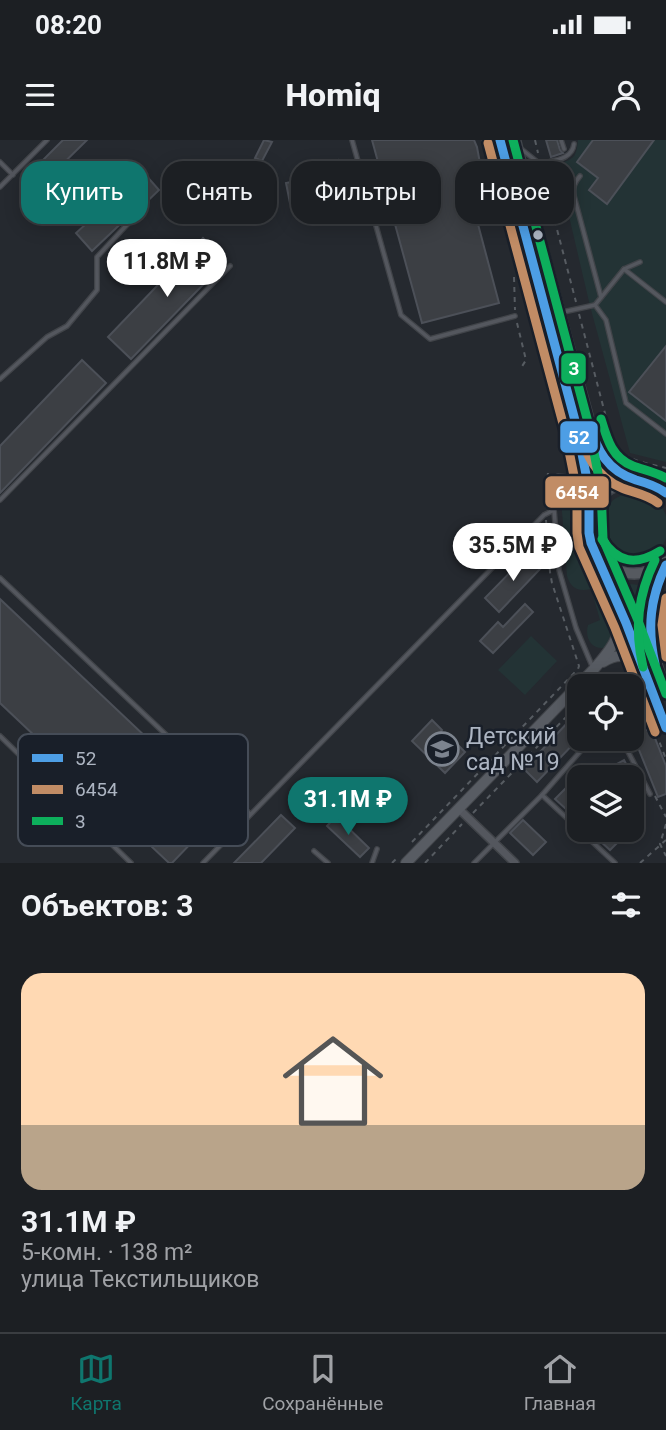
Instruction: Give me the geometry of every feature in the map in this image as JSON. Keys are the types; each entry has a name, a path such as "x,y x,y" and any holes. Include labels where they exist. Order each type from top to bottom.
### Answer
{"main road":[{"path":"500,140 577,428 581,478 590,515 589,533 666,728"},
{"path":"516,143 520,161"},
{"path":"536,224 600,455 627,478 653,484 665,492"},
{"path":"590,515 606,491 625,482 639,481"},
{"path":"596,553 606,564 625,573 648,572 666,563"},
{"path":"666,563 654,590 649,615 652,650 662,668 666,692"}],"street":[{"path":"404,858 459,809 613,646 617,638 618,619 613,594"},
{"path":"594,669 608,659 620,655 641,663"},
{"path":"459,809 515,863"}],"lane":[{"path":"0,187 47,140"},
{"path":"352,140 401,315 430,339 515,316"},
{"path":"484,140 581,478 558,476 554,510 559,570 576,628 594,669"},
{"path":"561,140 564,149"},
{"path":"516,143 537,161"},
{"path":"551,161 569,156 574,144"},
{"path":"0,162 13,175"},
{"path":"580,176 574,183 574,196 601,297"},
{"path":"0,379 47,337 67,326 97,290 96,257 127,224"},
{"path":"559,312 595,306 624,269 640,262"},
{"path":"0,499 230,266"},
{"path":"624,269 666,302"},
{"path":"595,306 606,320 626,403 666,434"},
{"path":"250,814 546,514 554,510"},
{"path":"0,578 165,734"},
{"path":"0,736 18,753"},
{"path":"474,863 542,795 581,751"},
{"path":"628,751 650,794"},
{"path":"542,795 615,863"},
{"path":"113,846 131,863"},
{"path":"203,863 219,846"},
{"path":"372,863 377,849"},
{"path":"314,851 328,863"}],"path":[{"path":"535,140 539,161"},
{"path":"555,224 576,304"},
{"path":"514,271 515,316 526,360 521,368"},
{"path":"579,312 612,444 626,457 666,468"},
{"path":"411,843 578,669 550,572 546,514 548,472"},
{"path":"666,606 666,641"},
{"path":"644,700 666,759"},
{"path":"425,863 567,715"},
{"path":"650,794 654,796 666,817"},
{"path":"666,824 660,844 666,856"},
{"path":"640,863 666,839"},
{"path":"392,863 404,858"}],"shaded area":[{"path":"492,140 498,140 503,161 497,161"},
{"path":"578,140 666,140 666,462 630,453 571,224 574,224 574,161 567,161 576,151"},
{"path":"514,224 519,224 579,457 577,460"},
{"path":"574,487 582,493 580,539 614,633 608,647 603,648 594,646 587,635 588,625 600,620 591,589 576,589 567,576 561,499 564,491"},
{"path":"634,493 647,496 658,503 665,514 665,540 658,551 647,558 634,561 621,558 610,551 603,540 600,527 603,514 610,503 621,496"},
{"path":"622,583 639,585 644,589 639,627 635,628 618,587"},
{"path":"531,636 557,661 525,695 498,670"}],"building":[{"path":"63,140 87,140 66,161 42,161"},
{"path":"264,140 272,142 262,161 255,158"},
{"path":"372,140 474,140 480,161 455,161 455,224 478,224 499,303 422,323 395,224 441,224 441,161 378,161"},
{"path":"546,140 557,140 563,153 551,157"},
{"path":"593,140 654,140 607,204 589,190 598,178 577,162"},
{"path":"148,178 159,190 148,201"},
{"path":"291,182 291,203 290,203 286,183"},
{"path":"86,224 120,224 92,251 76,233"},
{"path":"203,238 226,261 131,359 108,337"},
{"path":"666,346 666,421 629,392"},
{"path":"82,360 106,383 0,493 0,446"},
{"path":"527,555 541,568 499,612 485,598"},
{"path":"0,599 143,734 33,734 0,703"},
{"path":"525,604 533,612 493,653 480,641 498,622 503,627"},
{"path":"432,720 442,730 434,739 445,750 454,741 465,752 445,773 412,741"},
{"path":"567,723 567,751 537,782 524,769"},
{"path":"651,728 666,766 666,794 658,797 639,751 644,751 644,731"},
{"path":"567,787 567,810 555,799"},
{"path":"281,815 295,828 261,863 234,863"},
{"path":"336,816 369,848 360,857 327,826"},
{"path":"523,820 546,842 533,855 510,833"},
{"path":"601,842 618,842 610,850"},
{"path":"151,846 188,846 172,863"}],"transit line":[{"name":"52","path":"500,140 577,428 589,490 591,543 626,623 666,728"},
{"name":"3","path":"513,140 589,426 601,489 603,539 666,694"},
{"name":"6454","path":"488,143 565,431 577,491 579,547 615,628 655,732"},
{"name":"3","path":"601,419 608,441 620,458 626,463 666,478"},
{"name":"52","path":"589,423 600,451 610,465 626,476 666,493"},
{"name":"6454","path":"577,427 592,463 605,477 622,488 658,503"},
{"name":"3","path":"602,539 614,553 628,560 643,559 660,551"},
{"name":"3","path":"643,667 639,612 655,560"},
{"name":"52","path":"655,664 651,613 656,589 666,565"},
{"name":"6454","path":"666,598 662,625 666,657"}],"place":[{"name":"Детский сад №19","path":"442,749"}]}
